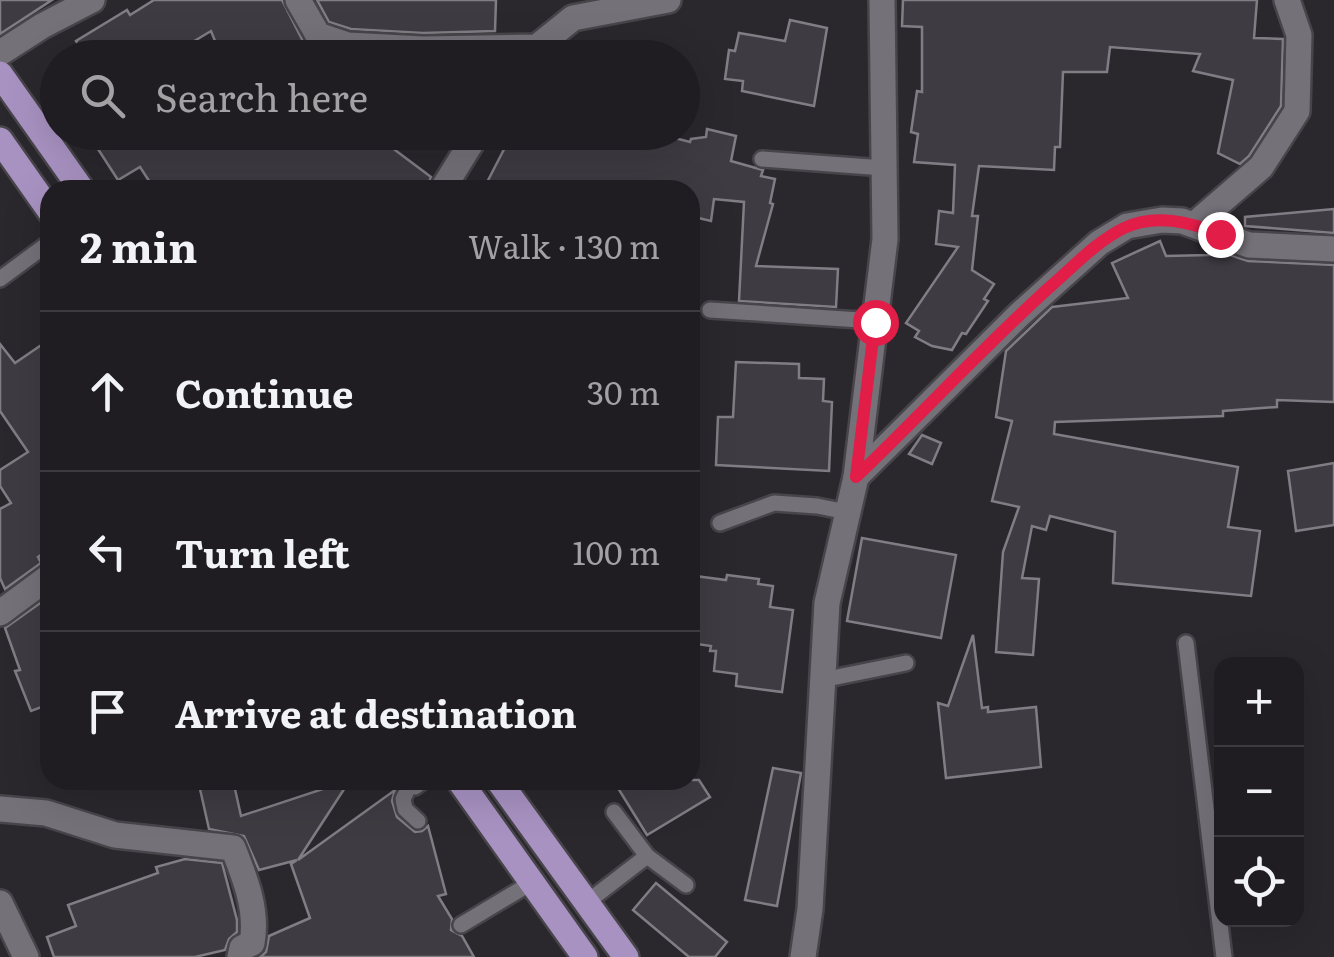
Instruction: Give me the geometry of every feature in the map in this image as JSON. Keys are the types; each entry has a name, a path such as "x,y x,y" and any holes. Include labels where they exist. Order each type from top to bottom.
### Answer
{"main road":[{"path":"0,74 40,131"},
{"path":"0,140 8,170 40,201"},
{"path":"54,150 75,180"},
{"path":"466,790 585,957"},
{"path":"505,790 626,957"}],"street":[{"path":"0,52 92,0"},
{"path":"298,0 318,35 333,40"},
{"path":"547,40 573,18 668,0"},
{"path":"803,957 810,909 827,603 856,477 885,239 882,0"},
{"path":"1195,224 1261,168 1297,111 1299,34 1287,0"},
{"path":"448,180 467,150"},
{"path":"856,477 1019,315 1099,243 1127,226 1162,220 1195,224 1249,244 1334,248"},
{"path":"0,613 40,583"},
{"path":"0,809 46,813 115,836 233,848 246,880 253,919 252,943 242,948 240,957"},
{"path":"0,902 26,957"}],"lane":[{"path":"762,158 884,168"},
{"path":"0,279 40,249"},
{"path":"710,310 875,322"},
{"path":"720,523 774,504 847,512"},
{"path":"1186,644 1214,865"},
{"path":"822,680 906,662"},
{"path":"1202,767 1214,771"},
{"path":"411,790 402,798 418,821"},
{"path":"614,812 646,856 686,885"},
{"path":"586,903 646,856"},
{"path":"461,925 531,883"},
{"path":"1221,927 1224,957"}],"building":[{"path":"0,0 52,0 0,34"},
{"path":"154,0 282,0 302,40 215,40 211,31 196,40 78,40 127,10 130,15"},
{"path":"317,0 496,0 495,31 351,29 329,22"},
{"path":"903,0 1257,0 1254,38 1283,39 1281,106 1240,164 1218,153 1233,80 1193,71 1200,54 1110,47 1107,72 1063,72 1060,147 1055,147 1054,170 979,166 972,216 978,216 972,270 994,284 984,299 988,301 952,350 932,346 915,337 919,331 906,323 958,247 936,244 939,211 953,213 955,165 914,162 918,134 911,132 917,91 922,92 922,27 902,26"},
{"path":"790,20 827,28 814,106 742,91 743,81 725,79 729,50 735,51 739,33 785,41"},
{"path":"707,129 736,136 731,161 763,170 761,176 775,179 770,203 773,204 756,266 838,269 836,307 739,301 744,202 714,199 711,221 700,218 700,180 488,180 504,150 700,150 700,138 706,137"},
{"path":"99,150 395,150 431,177 148,180 140,167 118,180"},
{"path":"1334,209 1334,233 1245,226 1245,217"},
{"path":"1160,241 1166,256 1209,255 1209,248 1248,261 1334,265 1334,402 1277,400 1277,407 1223,411 1223,416 1055,422 1054,434 1238,467 1228,527 1260,531 1251,596 1113,583 1115,532 1050,516 1046,530 1032,526 1022,578 1039,579 1033,655 996,652 1003,552 1019,507 992,501 1012,421 996,417 1006,351 1052,307 1128,298 1112,263"},
{"path":"0,344 15,363 40,346 40,564 5,589 0,578 0,509 11,503 0,486 0,470 28,452 0,411"},
{"path":"736,362 799,364 799,378 824,379 823,401 832,402 829,471 716,465 718,417 733,417"},
{"path":"922,435 941,443 932,464 909,454"},
{"path":"1334,463 1334,525 1296,531 1288,471"},
{"path":"862,538 956,555 941,638 847,621"},
{"path":"727,575 759,579 758,584 773,586 770,607 793,610 782,692 736,686 737,674 714,671 716,651 700,644 700,577 726,580"},
{"path":"40,603 40,708 31,711 15,671 20,670 5,628"},
{"path":"973,635 982,708 988,707 988,712 1036,707 1041,767 946,778 938,703 948,706"},
{"path":"773,768 801,773 777,906 745,900"},
{"path":"700,782 710,797 647,835 619,790 700,790"},
{"path":"200,790 235,790 241,816 320,790 344,790 298,860 395,790 392,801 397,817 415,832 428,826 446,894 438,896 452,919 451,930 462,936 474,957 260,957 266,952 269,936 310,918 291,864 297,860 259,870 244,836 209,829"},
{"path":"185,859 222,863 237,920 237,932 225,950 195,957 54,957 47,937 76,926 68,905 158,873 156,867"},
{"path":"656,883 727,942 715,957 689,957 633,910"}],"route":[{"path":"875,322 856,477 1019,315 1099,243 1127,226 1162,220 1195,224 1220,234"}]}
